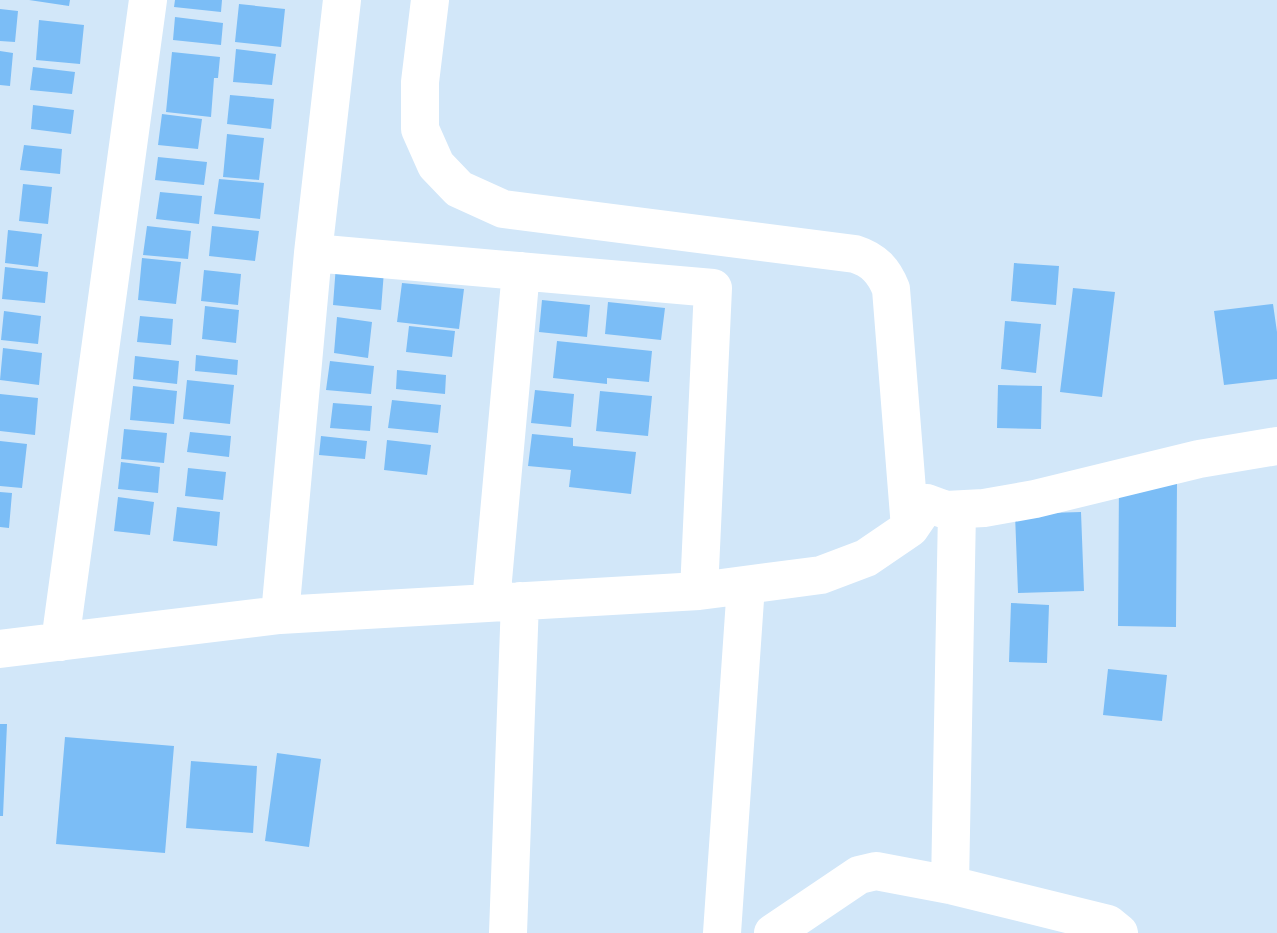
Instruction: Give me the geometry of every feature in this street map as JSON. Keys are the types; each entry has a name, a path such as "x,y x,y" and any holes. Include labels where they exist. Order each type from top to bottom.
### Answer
{"street":[{"path":"60,642 148,0"},
{"path":"280,615 313,253 342,0"},
{"path":"430,0 420,82 420,129 436,165 459,189 503,209 855,254 867,258 885,274 891,289 910,528"},
{"path":"676,229 701,244 709,254 713,288 699,591"},
{"path":"313,253 713,288"},
{"path":"508,933 505,601 521,271"},
{"path":"0,649 280,615 699,591 821,575 866,558 910,528 927,503 933,507 957,511 1035,499 1199,459 1277,446"},
{"path":"950,885 957,511"},
{"path":"722,933 746,585"},
{"path":"773,933 859,875 876,871 950,885 1108,924 1119,933"}],"building":[{"path":"29,0 70,0 69,6"},
{"path":"175,0 222,0 221,12 174,7"},
{"path":"239,4 285,9 281,47 235,42"},
{"path":"0,9 18,11 15,42 0,41"},
{"path":"175,17 223,23 221,45 173,40"},
{"path":"39,20 84,25 80,64 36,60"},
{"path":"236,49 276,54 272,85 233,82"},
{"path":"0,51 13,53 10,86 0,85"},
{"path":"172,52 220,57 218,78 214,78 211,117 166,112"},
{"path":"33,67 75,72 72,94 30,90"},
{"path":"230,95 274,99 271,129 227,124"},
{"path":"33,105 74,110 71,134 31,129"},
{"path":"162,114 202,119 198,149 158,145"},
{"path":"227,134 264,138 259,180 223,177"},
{"path":"24,145 62,149 60,174 20,170"},
{"path":"158,157 207,162 204,185 155,180"},
{"path":"219,179 264,183 260,219 214,214"},
{"path":"23,184 52,187 48,224 19,221"},
{"path":"160,192 202,196 199,224 156,219"},
{"path":"147,226 191,231 188,259 143,255"},
{"path":"212,226 259,231 255,261 209,256"},
{"path":"8,230 42,234 38,267 5,263"},
{"path":"142,258 181,262 176,304 138,300"},
{"path":"1014,263 1059,266 1056,305 1011,301"},
{"path":"336,265 384,271 381,310 333,305"},
{"path":"5,267 48,272 45,303 2,299"},
{"path":"204,270 241,274 238,305 201,301"},
{"path":"402,283 464,289 459,329 397,322"},
{"path":"1073,288 1115,292 1102,397 1060,392"},
{"path":"542,300 590,305 587,337 539,332"},
{"path":"608,302 665,308 661,340 605,334"},
{"path":"1273,304 1277,332 1277,379 1224,385 1214,311"},
{"path":"205,306 239,310 236,343 202,339"},
{"path":"4,311 41,316 38,344 1,340"},
{"path":"140,316 173,319 171,345 137,342"},
{"path":"337,317 372,322 368,358 334,353"},
{"path":"1005,321 1041,324 1036,373 1001,369"},
{"path":"409,326 455,331 452,357 406,352"},
{"path":"557,341 652,351 649,382 607,378 607,384 553,378"},
{"path":"3,348 42,353 39,385 0,380"},
{"path":"196,355 238,360 237,375 195,371"},
{"path":"135,356 179,361 177,384 133,379"},
{"path":"330,361 374,366 371,394 326,390"},
{"path":"397,370 446,375 445,394 396,389"},
{"path":"187,380 234,385 230,424 183,419"},
{"path":"998,385 1042,386 1041,429 997,428"},
{"path":"133,386 177,391 174,424 130,420"},
{"path":"535,390 574,394 571,427 531,423"},
{"path":"600,391 652,396 648,436 596,431"},
{"path":"0,394 38,398 35,435 0,431"},
{"path":"392,400 441,405 438,433 388,428"},
{"path":"333,403 372,406 370,431 330,428"},
{"path":"124,429 167,433 164,463 121,459"},
{"path":"190,432 231,436 229,457 187,452"},
{"path":"532,434 573,438 573,446 636,452 631,494 569,487 571,470 528,466"},
{"path":"321,436 367,441 365,459 319,455"},
{"path":"387,440 431,445 427,475 384,470"},
{"path":"0,441 27,444 22,488 0,486"},
{"path":"121,462 160,467 158,493 118,489"},
{"path":"188,468 226,472 223,500 185,496"},
{"path":"1119,481 1177,482 1176,627 1118,626"},
{"path":"0,492 12,493 9,528 0,527"},
{"path":"118,497 154,502 150,535 114,531"},
{"path":"177,507 220,512 217,546 173,541"},
{"path":"1081,512 1084,591 1018,593 1015,514"},
{"path":"1011,603 1049,605 1047,663 1009,662"},
{"path":"1108,669 1167,675 1162,721 1103,715"},
{"path":"0,724 7,724 3,816 0,816"},
{"path":"65,737 174,746 165,853 56,844"},
{"path":"277,753 321,759 309,847 265,841"},
{"path":"191,761 257,766 253,833 186,828"}]}
